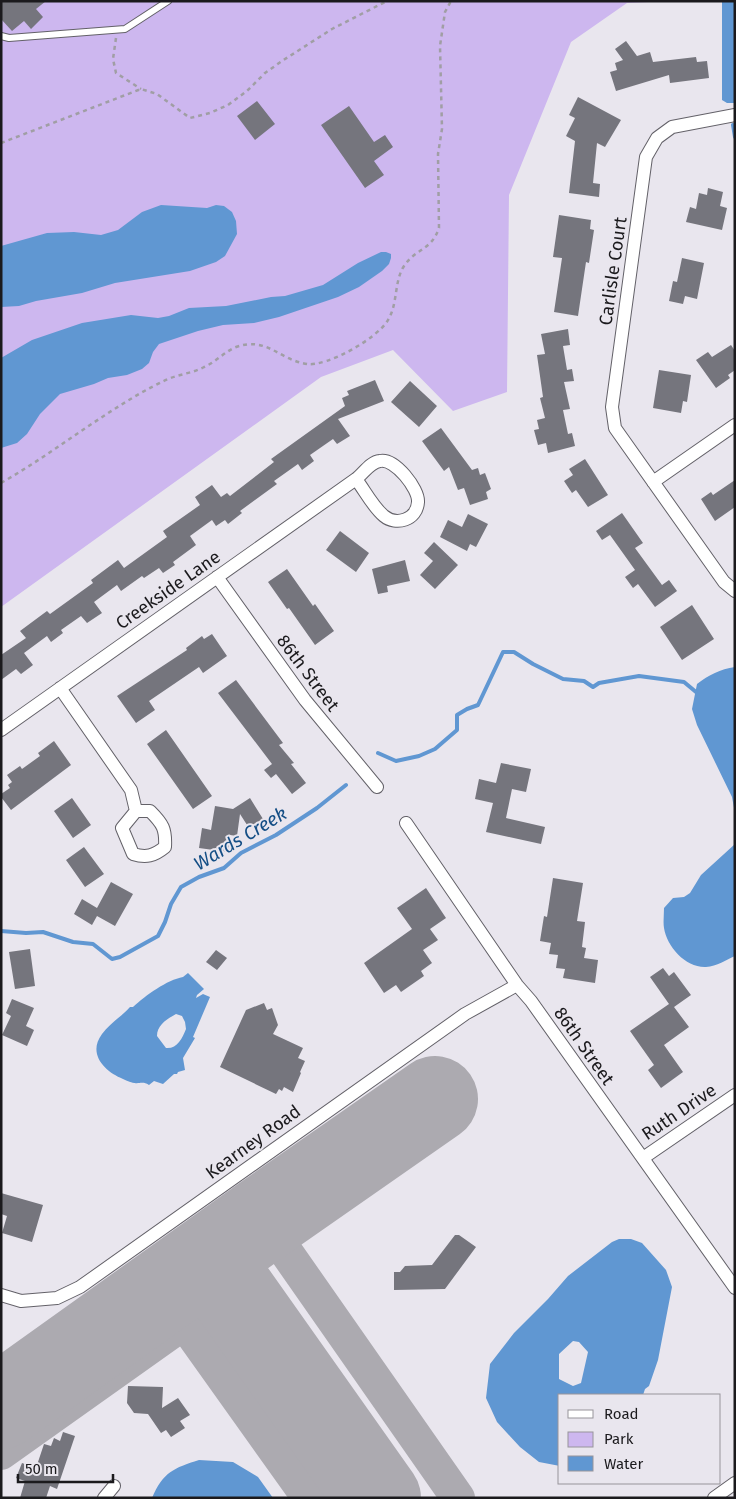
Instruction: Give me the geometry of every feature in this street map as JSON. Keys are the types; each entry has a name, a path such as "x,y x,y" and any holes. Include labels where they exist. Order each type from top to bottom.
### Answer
{"street":[{"name":"Carlisle Court","path":"735,115 672,127 657,138 646,157 612,407 615,428 724,582 735,591"},
{"path":"653,482 735,425"},
{"name":"Creekside Lane","path":"1,730 356,479 370,465 380,460 391,462 398,467 416,492 418,502 416,510 408,518 400,522 391,522 382,515 356,479"},
{"name":"86th Street","path":"217,577 305,700 377,787"},
{"path":"60,688 131,790 136,811"},
{"name":"86th Street","path":"406,823 517,985 531,1001 735,1288"},
{"name":"Kearney Road","path":"1,1295 21,1300 57,1298 80,1287 465,1014 517,985"},
{"name":"Ruth Drive","path":"643,1158 735,1095"},
{"path":"714,1498 735,1483"},
{"path":"104,1498 114,1486"}],"lane":[{"path":"1,36 9,38 125,29 168,1"}],"path":[{"path":"117,30 113,60 116,73 142,89 157,94 190,118 210,113 228,105 276,65 332,29 387,1"},
{"path":"1,483 36,462 120,405 167,379 204,367 236,348 246,344 261,345 269,347 291,360 315,365 356,346 385,325 392,311 402,270 411,258 435,239 439,228 438,154 442,129 440,46 446,12 451,1"},
{"path":"1,143 142,89"}],"green space":[{"path":"1,1 670,1 627,3 571,42 509,195 507,392 453,411 393,350 321,377 1,607"}],"water":[{"path":"722,1 735,1 734,103 727,103 722,100"},
{"path":"161,205 207,208 216,205 224,206 232,212 236,221 237,234 225,256 216,262 190,271 115,283 82,293 19,306 1,307 1,246 47,233 74,232 101,235 118,230 142,212"},
{"path":"381,252 391,254 389,264 359,287 338,297 279,317 254,323 223,325 159,344 153,352 149,363 142,369 60,394 40,414 27,434 17,443 1,448 1,358 32,340 82,323 131,315 158,318 189,308 226,306 285,296 323,285 358,263"},
{"path":"735,667 735,813 732,797 697,725 692,709 697,684 715,673"},
{"path":"735,844 735,956 721,963 706,967 691,964 673,949 669,942 664,928 664,908 673,898 684,897 690,893 701,875"},
{"path":"188,973 204,989 196,998 203,994 210,997 193,1037 195,1038 183,1058 185,1070 174,1074 163,1084 154,1081 149,1085 130,1082 110,1072 104,1067 97,1055 96,1048 102,1034 130,1007 133,1007 150,993 164,985","holes":["176,1014 182,1016 186,1029 183,1036 179,1043 173,1047 166,1048 157,1036 157,1032 166,1020"]},
{"path":"619,1239 631,1239 642,1243 666,1270 672,1287 658,1360 649,1386 645,1389 643,1394 558,1394 558,1466 539,1462 520,1447 497,1422 486,1398 490,1364 514,1333 568,1276 612,1242","holes":["573,1341 579,1342 588,1352 581,1383 573,1386 559,1379 559,1354"]},
{"path":"199,1460 233,1462 258,1477 273,1498 152,1498 160,1482 170,1472"}],"building":[{"path":"1,1 46,1 36,9 43,17 31,29 24,21 12,31 1,19"},
{"path":"626,41 637,56 650,52 653,62 696,57 697,62 707,61 709,78 670,83 669,75 616,91 610,72 617,70 615,63 623,60 615,49"},
{"path":"578,97 621,120 605,147 597,143 593,183 600,184 599,197 569,193 575,141 566,136 575,118 569,115"},
{"path":"257,101 275,124 255,140 237,116"},
{"path":"349,106 374,142 385,135 393,147 374,161 384,175 365,188 321,125"},
{"path":"708,188 723,192 720,206 727,208 722,230 686,222 690,207 696,209 699,193 707,195"},
{"path":"559,215 591,220 590,229 594,230 589,263 586,262 578,316 554,312 562,258 553,257"},
{"path":"682,258 704,263 697,299 685,296 683,304 669,301 673,281 677,282"},
{"path":"568,329 570,345 563,346 567,370 572,369 574,381 564,382 570,409 563,410 568,434 572,433 575,446 548,453 546,443 538,445 534,430 539,429 537,420 545,418 540,398 543,397 537,355 545,354 541,334"},
{"path":"731,345 735,351 735,370 728,375 730,378 716,388 696,360 708,352 712,357"},
{"path":"659,370 691,375 687,402 683,401 681,413 653,408"},
{"path":"375,380 384,401 338,419 350,436 337,444 333,439 310,455 314,461 302,470 298,464 274,481 277,484 240,511 242,513 228,524 225,520 216,526 212,520 190,536 196,545 173,562 175,565 163,573 159,568 144,578 142,576 121,591 117,585 94,602 102,613 87,623 81,616 61,630 63,633 51,642 47,636 24,653 33,665 21,674 16,669 1,680 1,655 26,638 20,631 47,611 50,614 93,583 91,580 118,560 124,568 167,537 163,531 200,505 195,497 212,485 221,497 227,493 230,496 274,462 271,459 345,406 342,398 349,395 347,391"},
{"path":"410,381 437,406 419,427 391,402"},
{"path":"441,428 472,470 478,468 480,475 485,473 491,489 486,492 488,499 470,505 464,488 458,490 449,467 444,471 422,441"},
{"path":"585,459 608,495 588,507 576,490 572,493 564,481 573,475 569,469"},
{"path":"735,480 735,507 715,521 701,499 711,492 713,495"},
{"path":"622,513 643,543 635,548 662,585 669,580 677,591 655,607 638,584 633,588 625,577 635,570 610,535 602,540 596,531"},
{"path":"468,514 488,524 476,547 470,544 467,551 440,537 448,520 462,527"},
{"path":"340,531 369,553 356,572 326,550"},
{"path":"434,542 458,565 435,589 420,575 433,561 424,553"},
{"path":"405,560 410,581 387,586 388,592 378,594 372,569"},
{"path":"287,569 313,606 315,604 334,631 315,645 268,582"},
{"path":"692,605 714,639 682,660 660,627"},
{"path":"212,634 227,656 203,673 199,667 149,701 155,710 136,723 117,696 187,650 186,648 202,636 204,639"},
{"path":"236,680 283,743 279,745 294,763 291,764 306,783 292,794 276,774 271,778 264,770 272,764 218,693"},
{"path":"166,730 212,796 193,809 147,744"},
{"path":"54,741 71,765 11,810 1,797 1,794 10,788 8,785 12,782 7,775 20,766 22,769 40,756 38,753"},
{"path":"501,763 531,769 526,792 512,789 506,818 545,827 541,844 486,832 493,803 475,799 479,779 496,783"},
{"path":"72,798 91,825 73,838 54,811"},
{"path":"250,798 263,819 249,828 240,814 237,836 230,835 228,852 199,848 202,828 211,830 215,806 233,809"},
{"path":"84,847 104,874 85,887 66,860"},
{"path":"553,878 583,883 577,921 585,922 582,947 586,948 584,958 598,960 595,983 563,978 565,969 556,968 558,955 549,954 551,943 540,941 544,916 547,917"},
{"path":"111,882 133,894 115,926 97,916 92,925 74,914 82,899 97,908"},
{"path":"426,888 446,918 430,929 438,940 423,950 432,963 421,971 424,976 401,992 396,985 384,993 364,963 412,929 397,908"},
{"path":"30,949 35,986 15,989 9,952"},
{"path":"216,950 227,958 217,970 206,962"},
{"path":"663,968 669,976 674,972 691,995 674,1007 689,1027 664,1045 683,1072 661,1088 648,1070 654,1065 630,1031 669,1004 650,977"},
{"path":"12,999 34,1008 26,1026 34,1030 27,1046 2,1035 11,1016 6,1013"},
{"path":"264,1003 267,1010 272,1008 278,1025 273,1034 303,1048 298,1058 305,1061 293,1092 284,1087 282,1091 279,1089 276,1094 220,1067 246,1010"},
{"path":"1,1193 43,1205 32,1242 2,1233 7,1216 1,1214"},
{"path":"455,1235 459,1235 476,1247 445,1289 394,1290 394,1272 400,1272 405,1266 432,1265"},
{"path":"128,1386 163,1387 162,1408 178,1398 190,1415 180,1421 185,1428 171,1437 166,1430 161,1433 148,1414 134,1413 127,1403"},
{"path":"63,1432 75,1436 57,1489 50,1486 46,1498 20,1498 25,1481 16,1478 22,1463 36,1468 44,1444 51,1446 54,1438 60,1441"}],"waterway":[{"name":"Wards Creek","path":"733,125 735,137"},
{"name":"Wards Creek","path":"378,753 396,761 419,756 435,749 457,730 457,715 478,705 503,652 514,652 563,679 584,681 593,687 599,683 639,676 684,682 696,692"},
{"name":"Wards Creek","path":"1,931 43,932 73,942 93,944 112,959 120,957 158,936 171,904 181,887 199,877 224,868 241,853 276,835 317,808 346,785"}],"taxiway":[{"path":"263,1219 458,1498"},
{"path":"162,1292 309,1498"},
{"path":"1,1453 184,1323"}],"runway":[{"path":"1,1406 435,1099"},
{"path":"209,1259 378,1498"}]}
